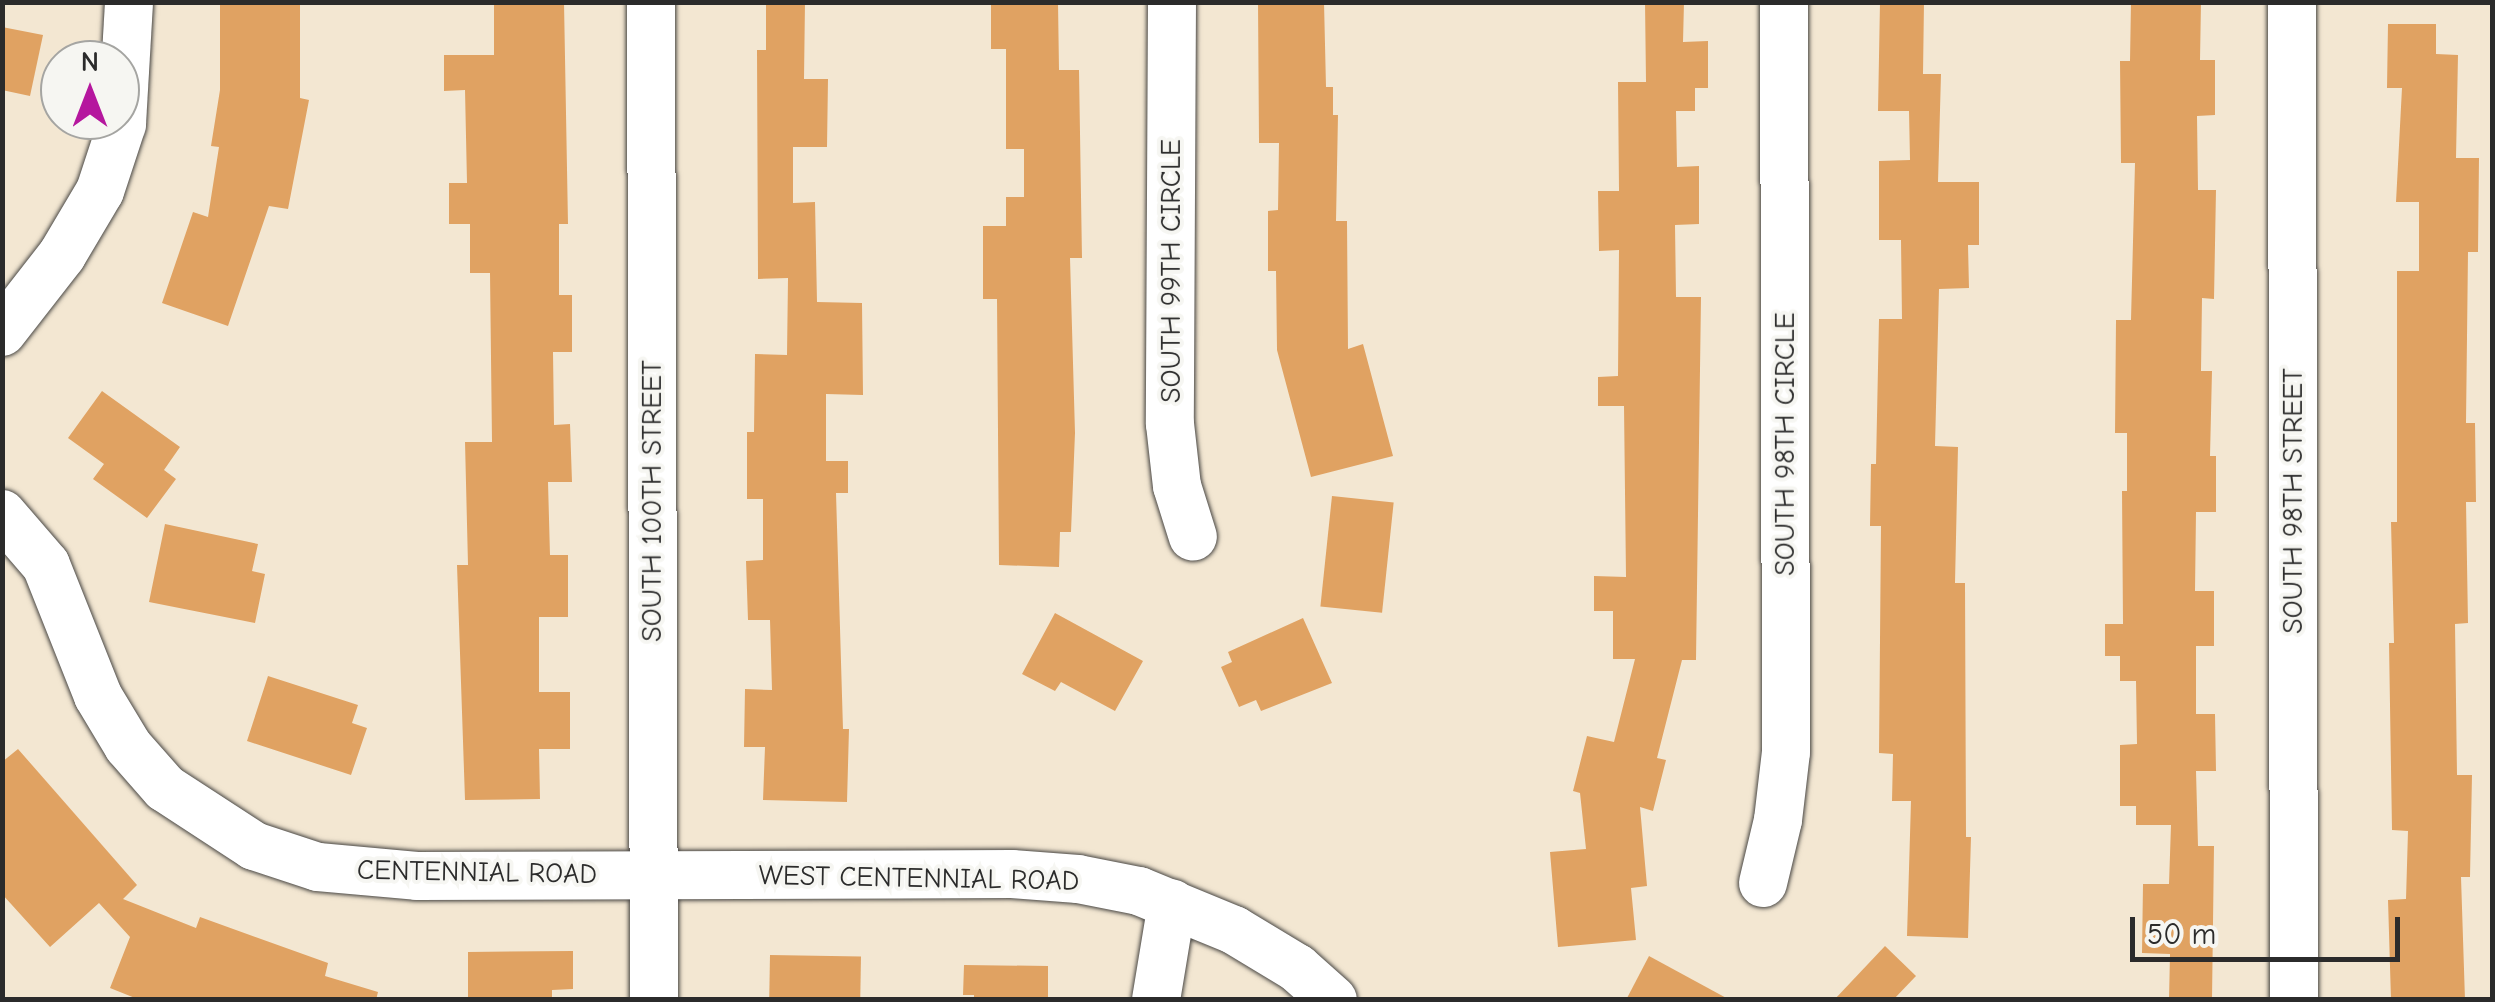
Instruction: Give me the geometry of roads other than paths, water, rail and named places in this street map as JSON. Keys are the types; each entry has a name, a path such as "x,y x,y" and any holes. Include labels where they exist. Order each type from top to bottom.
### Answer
{"street":[{"path":"2,332 62,254 100,191 122,124 128,2"},
{"name":"SOUTH 100TH STREET","path":"651,2 654,1000"},
{"name":"SOUTH 99TH CIRCLE","path":"1172,2 1170,424 1177,486 1193,537"},
{"name":"SOUTH 98TH CIRCLE","path":"1763,883 1778,820 1786,752 1784,2"},
{"name":"SOUTH 98TH STREET","path":"2292,2 2294,1000"},
{"name":"CENTENNIAL ROAD","path":"2,514 46,566 98,696 128,746 165,788 254,846 318,867 374,874 653,874"},
{"name":"WEST CENTENNIAL ROAD","path":"653,874 1044,875 1109,884 1172,903 1259,942 1333,1000"},
{"path":"1156,1000 1172,903"}]}
